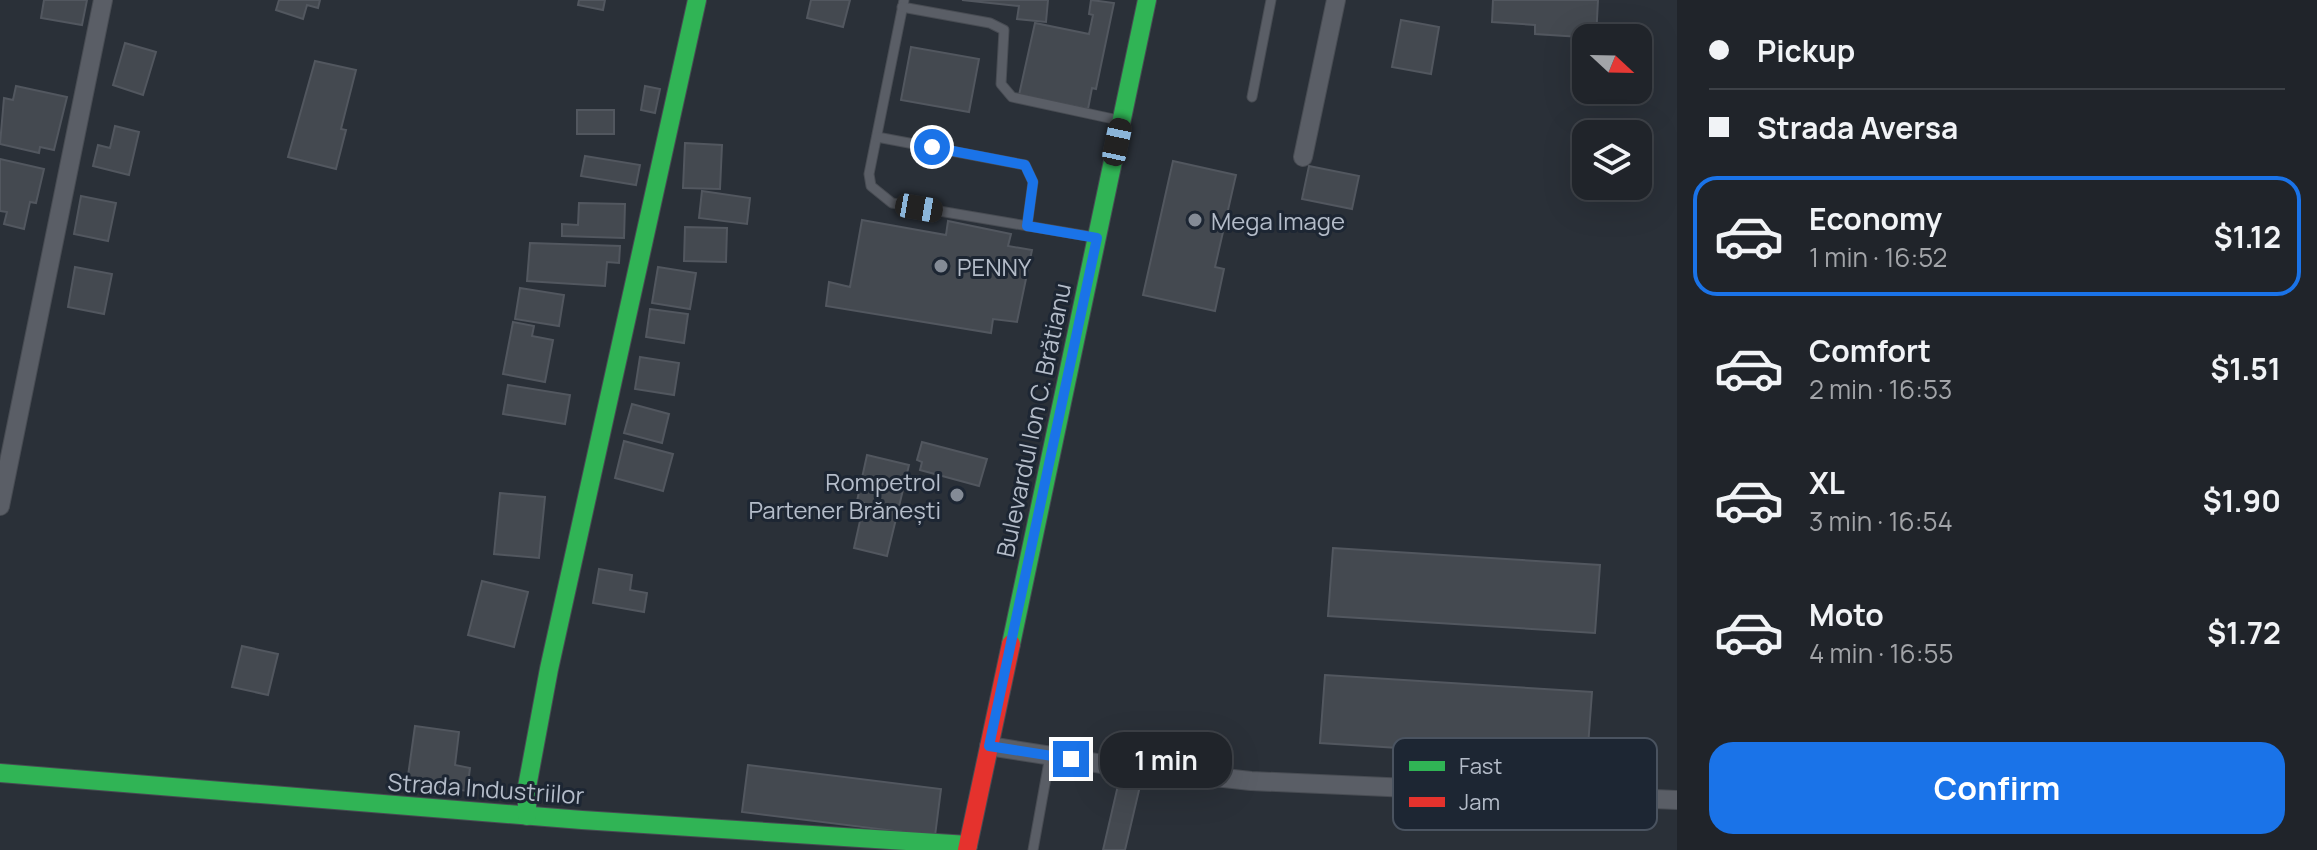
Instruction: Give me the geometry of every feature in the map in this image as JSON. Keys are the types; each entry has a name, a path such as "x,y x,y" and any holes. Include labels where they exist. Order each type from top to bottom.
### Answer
{"street":[{"path":"0,506 103,0"},
{"path":"527,816 527,787 546,683 697,0"},
{"name":"Bulevardul Ion C. Brătianu","path":"967,848 1147,0"},
{"path":"1303,157 1336,0"},
{"path":"989,746 1251,781 1393,787"},
{"name":"Strada Industriilor","path":"0,773 967,848"},
{"path":"1657,799 1677,800"}],"lane":[{"path":"1252,97 1271,0"},
{"path":"1097,238 892,203 871,186 869,174 903,4 990,23 1004,30 1001,84 1012,97 1121,121"},
{"path":"877,137 1025,165 1033,182 1027,226"},
{"path":"1033,850 1050,756"}],"building":[{"path":"44,0 87,0 82,25 41,18"},
{"path":"279,0 320,0 318,8 307,5 303,19 276,10"},
{"path":"579,0 605,0 603,10 578,5"},
{"path":"811,0 850,0 843,27 807,18"},
{"path":"962,0 1048,0 1046,22 1017,19 1019,6"},
{"path":"1091,0 1114,3 1096,89 1092,88 1088,109 1019,95 1035,23 1089,34 1093,15 1089,14"},
{"path":"1493,0 1598,0 1597,24 1572,24 1572,36 1535,34 1535,25 1492,22"},
{"path":"1401,20 1439,27 1431,74 1392,67"},
{"path":"125,43 156,52 143,95 113,85"},
{"path":"911,47 979,59 969,112 901,100"},
{"path":"315,61 356,70 341,129 346,130 336,169 288,157"},
{"path":"16,86 67,97 54,150 40,147 39,153 0,144 4,98 13,100"},
{"path":"645,86 660,89 655,113 641,110"},
{"path":"577,110 614,110 614,134 577,134"},
{"path":"115,126 139,132 129,175 93,166 98,145 110,148"},
{"path":"685,143 722,145 720,189 683,188"},
{"path":"585,156 640,165 636,185 581,176"},
{"path":"0,159 44,169 36,203 30,202 24,229 4,224 7,212 0,211"},
{"path":"1173,161 1236,175 1215,267 1224,269 1215,311 1143,295"},
{"path":"1309,166 1359,176 1352,209 1302,199"},
{"path":"702,191 750,198 747,224 699,218"},
{"path":"81,196 116,203 108,241 74,234"},
{"path":"579,203 625,204 624,238 562,236 562,224 578,225"},
{"name":"PENNY","path":"862,220 946,235 948,221 1011,234 1008,246 1032,250 1017,322 993,319 991,333 826,306 829,282 850,287"},
{"path":"685,227 727,228 726,262 684,261"},
{"path":"530,243 620,246 619,263 607,262 605,286 527,281"},
{"path":"75,267 112,274 104,314 68,307"},
{"path":"658,267 696,273 690,309 652,303"},
{"path":"520,288 564,295 559,326 515,319"},
{"path":"650,309 688,314 684,343 646,337"},
{"path":"513,322 534,326 532,336 553,340 545,382 503,374"},
{"path":"640,357 679,363 674,395 635,389"},
{"path":"508,385 570,395 565,424 503,414"},
{"path":"632,404 669,414 662,443 624,433"},
{"path":"624,441 673,454 663,491 615,478"},
{"path":"922,442 987,459 979,486 920,470 922,462 917,460"},
{"path":"867,455 909,465 887,556 854,548 864,503 857,501"},
{"path":"500,493 545,497 539,558 494,554"},
{"path":"1333,548 1600,565 1595,633 1328,616"},
{"path":"599,569 632,575 630,590 647,593 644,612 593,603"},
{"path":"482,581 528,592 514,647 468,635"},
{"path":"242,646 278,654 268,695 232,687"},
{"path":"1325,675 1592,692 1589,738 1393,738 1393,748 1320,743"},
{"path":"415,726 459,732 455,765 470,768 467,791 407,783"},
{"path":"748,765 941,789 935,836 742,812"},
{"path":"1119,781 1140,786 1125,850 1103,850"}],"traffic: fast":[{"path":"527,816 527,787 549,669 697,0"},
{"path":"1011,644 1147,0"},
{"path":"0,773 582,820 968,845"}],"traffic: jam":[{"path":"967,850 1011,644"}],"place":[{"name":"Mega Image","path":"1195,220"},
{"name":"PENNY","path":"941,266"},
{"name":"Rompetrol Partener Brănești","path":"957,495"}],"route":[{"path":"932,147 1025,165 1032,172 1033,182 1027,226 1097,238 989,746 1071,759"}]}
